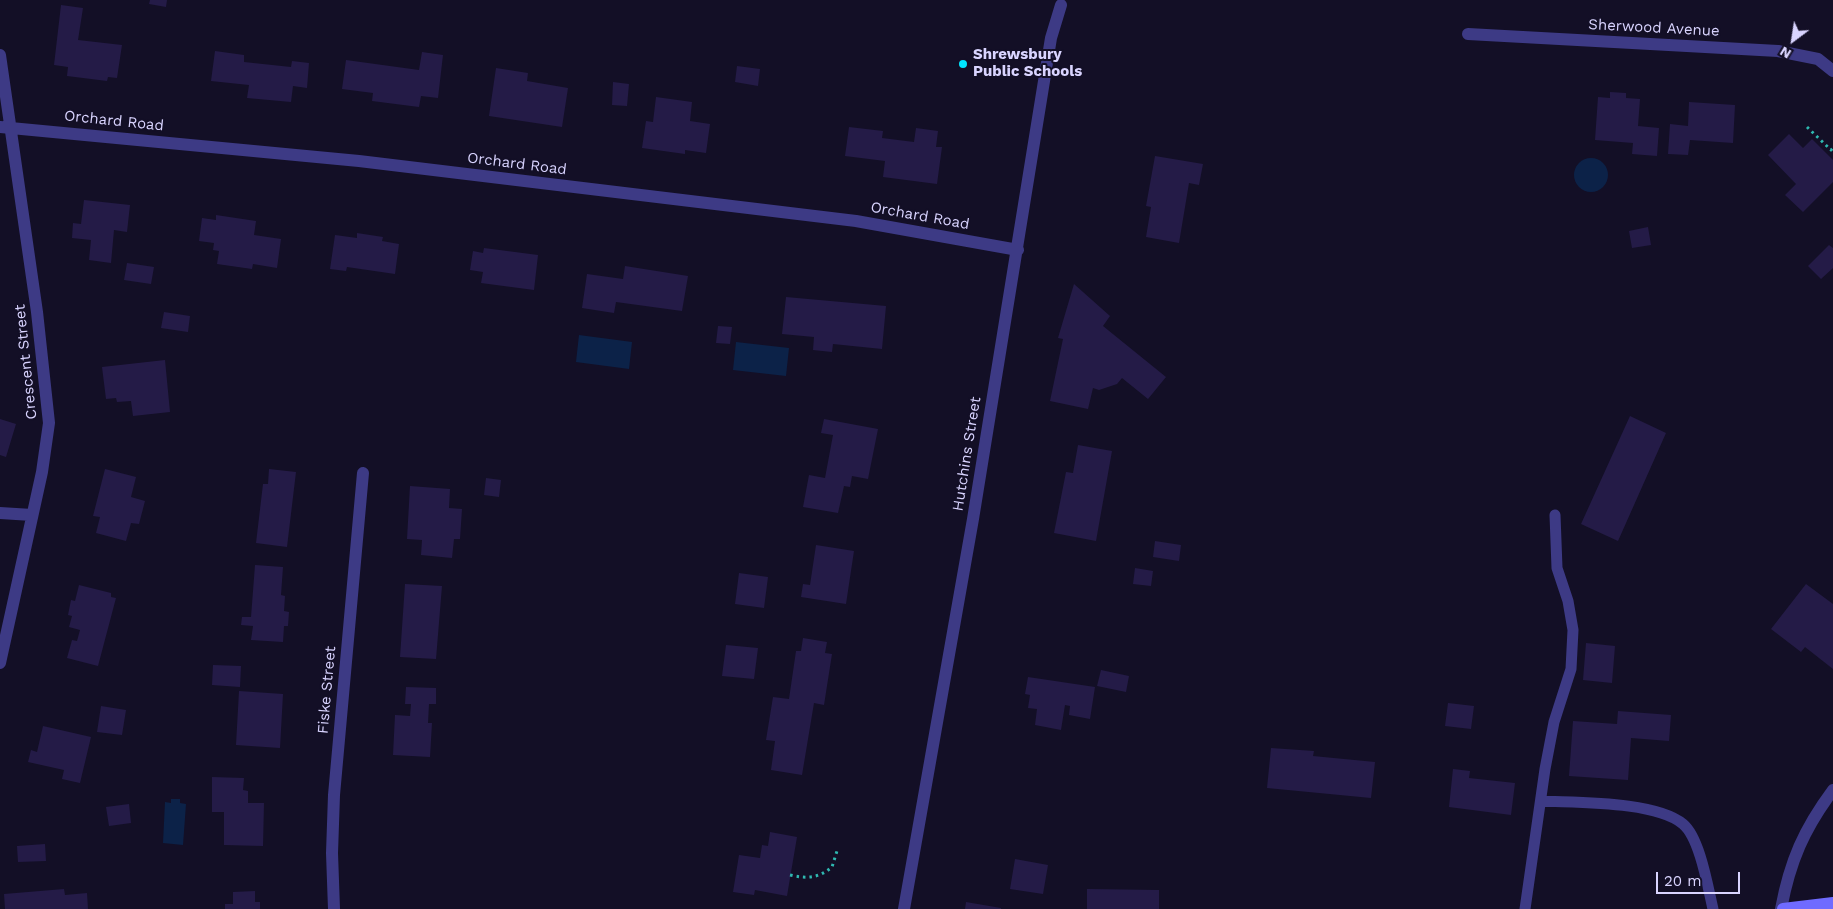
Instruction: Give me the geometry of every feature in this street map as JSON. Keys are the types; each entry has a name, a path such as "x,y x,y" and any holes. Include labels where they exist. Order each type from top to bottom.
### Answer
{"main road":[{"path":"1782,909 1833,903"}],"street":[{"name":"Hutchins Street","path":"904,909 1018,250 1052,38 1061,5"},
{"name":"Sherwood Avenue","path":"1468,34 1778,51 1818,59 1833,71"},
{"name":"Crescent Street","path":"0,55 6,127 48,404 47,439 0,663"},
{"name":"Orchard Road","path":"6,127 359,160 856,221 1018,250"},
{"name":"Fiske Street","path":"334,909 332,853 334,795 363,473"},
{"path":"0,513 32,515"},
{"path":"1782,909 1788,876 1798,846 1833,790"}],"lane":[{"path":"1525,909 1531,856 1554,722 1571,670 1574,630 1568,601 1557,568 1555,515"},
{"path":"1541,801 1622,806 1661,813 1684,824 1699,851 1713,909"}],"path":[{"path":"1806,127 1831,150 1833,148"},
{"path":"790,875 806,879 814,878 832,867 837,851"}],"water":[{"path":"1591,158 1598,159 1603,163 1607,168 1607,182 1603,187 1598,191 1591,192 1584,191 1579,187 1575,182 1574,175 1575,168 1579,163 1584,159"},
{"path":"579,335 632,342 629,369 576,362"},
{"path":"736,342 789,348 786,376 733,370"},
{"path":"171,799 180,799 180,803 186,804 183,845 163,843 165,802 171,803"}],"building":[{"path":"150,0 167,0 166,7 149,4"},
{"path":"61,5 83,8 78,40 122,45 117,78 108,77 107,81 67,76 68,67 54,65"},
{"path":"215,51 244,55 244,62 291,67 292,61 309,63 307,88 293,86 291,102 247,98 249,85 211,81"},
{"path":"422,52 443,55 438,98 421,96 419,107 372,101 373,93 342,89 346,60 419,70"},
{"path":"737,66 760,69 758,86 735,82"},
{"path":"496,68 528,73 527,81 568,88 562,127 489,116"},
{"path":"613,82 629,84 627,106 612,105"},
{"path":"1610,92 1626,93 1626,98 1640,99 1638,126 1659,128 1657,156 1632,154 1633,143 1595,140 1598,97 1610,98"},
{"path":"656,97 692,102 690,121 710,124 706,153 685,150 685,154 642,148 646,121 653,122"},
{"path":"1689,102 1735,105 1733,143 1690,140 1688,155 1668,154 1670,124 1688,126"},
{"path":"849,127 883,131 882,138 914,142 916,128 938,131 936,147 942,147 937,184 883,177 885,161 845,156"},
{"path":"1789,134 1803,148 1812,139 1833,160 1833,182 1803,212 1785,195 1796,184 1768,155"},
{"path":"1155,156 1203,164 1199,185 1189,183 1179,243 1146,237 1151,207 1146,206"},
{"path":"84,200 130,205 127,232 114,230 111,263 89,260 91,240 72,238 73,223 81,224"},
{"path":"216,215 256,221 254,235 281,239 277,268 253,264 252,269 217,264 219,251 213,250 214,243 199,241 202,218 216,220"},
{"path":"1648,227 1651,245 1632,248 1629,231"},
{"path":"357,233 383,237 382,241 399,244 395,274 347,267 346,271 330,269 335,235 357,238"},
{"path":"1829,245 1833,248 1833,268 1821,279 1808,266"},
{"path":"484,248 538,255 534,290 481,283 483,272 470,270 473,251 483,253"},
{"path":"127,263 154,267 151,284 124,280"},
{"path":"625,266 688,276 682,311 616,302 614,313 582,308 587,274 623,279"},
{"path":"1074,284 1110,316 1103,326 1166,377 1148,399 1122,378 1117,384 1099,390 1093,388 1088,409 1050,401 1063,339 1058,338"},
{"path":"786,297 886,306 882,349 833,344 832,352 813,350 814,337 782,334"},
{"path":"164,312 190,316 188,332 161,328"},
{"path":"718,326 732,327 730,344 716,343"},
{"path":"165,360 170,412 133,416 131,401 117,402 116,398 106,399 102,367"},
{"path":"1630,416 1666,433 1618,541 1581,524"},
{"path":"0,419 16,424 6,457 0,455"},
{"path":"824,419 878,429 868,479 852,476 850,487 844,486 838,513 803,507 809,475 825,478 833,435 821,433"},
{"path":"1078,445 1112,451 1096,541 1054,533 1066,472 1073,473"},
{"path":"105,469 136,477 131,497 145,501 139,524 131,523 126,541 96,533 100,517 93,516"},
{"path":"269,469 296,472 287,547 256,543 263,484 268,484"},
{"path":"486,478 501,480 499,497 484,495"},
{"path":"410,486 450,489 449,508 462,509 460,539 454,539 452,558 421,555 422,540 407,539"},
{"path":"1155,541 1181,545 1179,561 1153,557"},
{"path":"816,545 854,551 846,604 801,597 803,584 810,585"},
{"path":"255,565 283,567 281,595 285,596 284,611 289,612 288,626 284,626 283,642 251,640 253,626 241,625 242,617 251,617"},
{"path":"1135,568 1153,571 1151,586 1133,584"},
{"path":"739,573 768,577 764,608 735,604"},
{"path":"405,584 442,586 436,659 400,657"},
{"path":"1806,584 1833,604 1833,669 1805,647 1801,652 1771,629"},
{"path":"79,585 111,593 111,597 116,598 98,666 67,658 72,640 77,641 80,630 69,627 72,616 68,615 71,600 75,601"},
{"path":"803,638 827,642 825,653 832,654 824,705 814,703 802,775 771,770 775,741 766,740 773,697 789,699 796,651 801,651"},
{"path":"1586,643 1615,646 1612,683 1583,680"},
{"path":"726,645 758,648 754,679 722,676"},
{"path":"213,665 241,666 240,687 212,685"},
{"path":"1101,670 1129,676 1126,692 1097,686"},
{"path":"1028,677 1095,687 1090,719 1069,715 1070,706 1065,705 1061,730 1035,725 1037,709 1028,708 1030,695 1025,694"},
{"path":"406,687 436,688 436,704 429,704 428,723 432,723 430,757 393,755 395,715 410,716 411,704 405,704"},
{"path":"239,691 283,694 280,748 236,745"},
{"path":"1448,703 1474,706 1471,729 1445,726"},
{"path":"101,706 126,710 122,735 97,732"},
{"path":"1618,711 1671,715 1669,741 1631,738 1628,780 1569,776 1573,721 1617,724"},
{"path":"43,726 91,737 80,783 62,779 64,770 28,762 31,750 37,752"},
{"path":"1271,748 1314,751 1313,756 1375,762 1371,798 1267,788"},
{"path":"1453,769 1470,771 1469,778 1515,783 1511,815 1449,807"},
{"path":"212,777 244,778 243,790 248,791 248,803 264,803 263,846 224,845 224,812 212,812"},
{"path":"129,804 131,823 109,826 106,807"},
{"path":"770,832 797,837 787,896 755,890 754,895 733,892 739,855 760,858 762,845 768,846"},
{"path":"45,844 46,861 18,862 17,846"},
{"path":"1015,859 1048,865 1043,894 1010,889"},
{"path":"64,889 65,895 87,893 88,909 5,909 4,894"},
{"path":"1087,889 1159,890 1159,909 1087,909"},
{"path":"255,891 255,902 260,902 260,909 225,909 225,904 233,904 233,892"},
{"path":"966,902 1001,908 1001,909 965,909"}],"place":[{"name":"Shrewsbury Public Schools","path":"963,64"}]}
